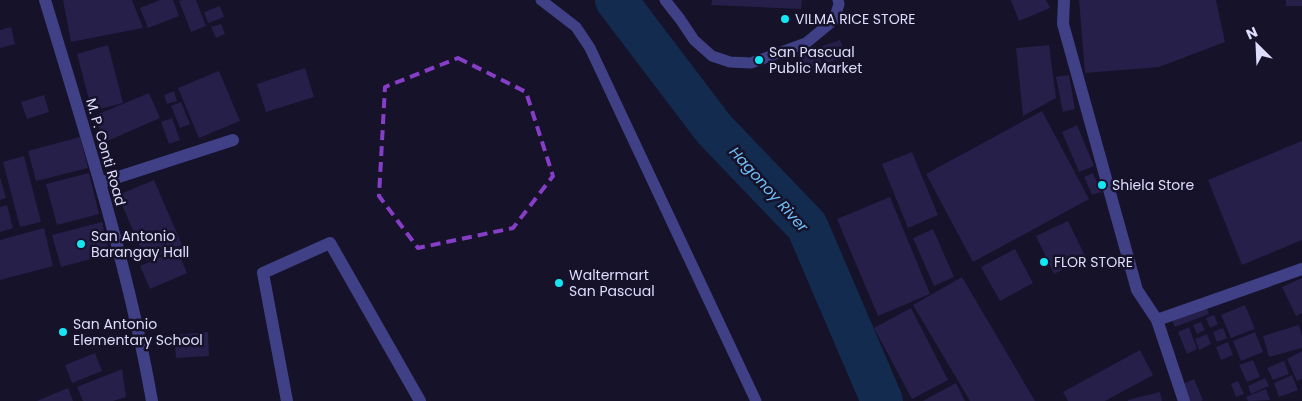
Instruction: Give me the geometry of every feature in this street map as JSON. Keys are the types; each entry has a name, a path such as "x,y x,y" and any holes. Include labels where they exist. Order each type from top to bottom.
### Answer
{"street":[{"name":"M. P. Conti Road","path":"45,0 100,183 126,284 152,401"},
{"path":"1064,0 1063,24 1137,290 1157,320 1184,401"},
{"path":"100,183 233,140"},
{"path":"287,401 263,273 330,243 420,401"},
{"path":"1157,320 1302,269"}],"lane":[{"path":"541,0 576,27 590,48 756,401"},
{"path":"665,0 694,40 712,56 730,62 751,63 806,43 834,20 839,4 838,0"}],"highlighted area":[{"path":"458,58 526,92 553,176 513,228 418,248 379,196 385,87"}],"building":[{"path":"63,0 132,0 143,28 71,42"},
{"path":"160,0 173,0 179,16 148,28 140,8"},
{"path":"196,0 206,26 191,32 179,1"},
{"path":"712,0 802,0 801,9 711,5"},
{"path":"1011,0 1046,0 1050,8 1019,21"},
{"path":"1079,0 1216,0 1225,42 1159,67 1085,73"},
{"path":"1286,0 1302,0 1302,6 1286,6"},
{"path":"220,6 224,17 208,23 204,12"},
{"path":"221,24 225,34 216,38 211,27"},
{"path":"11,27 15,44 0,48 0,30"},
{"path":"840,40 846,56 826,63 820,47"},
{"path":"108,45 123,103 92,111 77,54"},
{"path":"1049,45 1056,98 1023,116 1016,48"},
{"path":"816,46 823,67 805,74 797,53"},
{"path":"305,68 314,97 266,112 257,84"},
{"path":"219,71 240,121 199,138 178,88"},
{"path":"1069,75 1075,109 1063,112 1056,77"},
{"path":"174,91 177,101 167,104 164,95"},
{"path":"149,93 160,118 105,142 94,116"},
{"path":"44,95 49,112 27,119 21,102"},
{"path":"181,102 190,124 180,128 171,106"},
{"path":"1042,111 1089,199 973,262 926,174"},
{"path":"172,118 180,140 169,144 161,122"},
{"path":"1077,125 1094,166 1079,172 1062,132"},
{"path":"80,137 88,168 36,181 28,151"},
{"path":"1302,141 1302,240 1242,265 1208,180"},
{"path":"912,152 938,215 908,228 882,164"},
{"path":"24,156 41,222 20,227 3,162"},
{"path":"89,173 99,214 57,225 46,184"},
{"path":"1093,173 1101,192 1092,195 1084,177"},
{"path":"0,177 6,198 0,200"},
{"path":"154,180 182,245 146,261 118,195"},
{"path":"890,197 930,294 878,316 837,219"},
{"path":"7,205 13,228 0,232 0,207"},
{"path":"1068,221 1086,258 1054,274 1036,236"},
{"name":"San Antonio Barangay Hall","path":"102,222 110,254 61,267 52,235"},
{"path":"44,228 53,266 0,280 0,240"},
{"path":"933,229 954,277 934,286 913,238"},
{"path":"1015,249 1033,283 1000,301 981,267"},
{"path":"177,250 187,273 150,289 140,266"},
{"path":"962,277 1035,401 970,401 913,305"},
{"path":"1302,278 1302,313 1296,316 1282,287"},
{"path":"1245,305 1255,329 1231,338 1221,315"},
{"path":"1206,306 1209,314 1175,327 1172,320"},
{"path":"911,308 948,380 912,399 874,328"},
{"path":"1214,315 1218,324 1210,328 1206,318"},
{"path":"1201,322 1205,330 1197,334 1193,325"},
{"path":"1299,325 1302,348 1269,357 1263,336"},
{"path":"1189,327 1197,349 1187,354 1178,332"},
{"path":"1223,328 1227,338 1217,342 1213,332"},
{"path":"208,332 209,356 176,358 174,335"},
{"path":"1255,332 1263,352 1241,361 1233,341"},
{"path":"1207,334 1211,344 1199,350 1195,339"},
{"path":"1228,342 1233,355 1221,360 1216,347"},
{"path":"1140,350 1153,375 1105,401 1068,401 1063,392"},
{"path":"1302,351 1302,379 1297,381 1287,359"},
{"path":"95,353 102,371 72,383 65,365"},
{"path":"1253,360 1260,377 1247,382 1239,365"},
{"path":"1284,361 1289,374 1273,380 1267,368"},
{"path":"122,369 126,397 113,401 83,401 77,387"},
{"path":"1292,375 1298,390 1279,397 1274,383"},
{"path":"1265,378 1269,386 1251,394 1248,386"},
{"path":"1194,379 1203,400 1201,401 1190,401 1183,384"},
{"path":"1238,381 1244,394 1236,397 1231,384"},
{"path":"956,383 965,401 923,401"},
{"path":"68,388 73,401 37,401"},
{"path":"1266,389 1270,400 1248,401 1246,397"},
{"path":"1160,392 1162,401 1128,401 1128,400"}],"waterway":[{"name":"Hagonoy River","path":"616,0 714,129 807,226 882,401"}],"place":[{"name":"VILMA RICE STORE","path":"785,19"},
{"name":"San Pascual Public Market","path":"759,60"},
{"name":"Shiela Store","path":"1102,185"},
{"name":"San Antonio Barangay Hall","path":"81,244"},
{"name":"FLOR STORE","path":"1044,262"},
{"name":"Waltermart San Pascual","path":"559,283"},
{"name":"San Antonio Elementary School","path":"63,332"}]}
